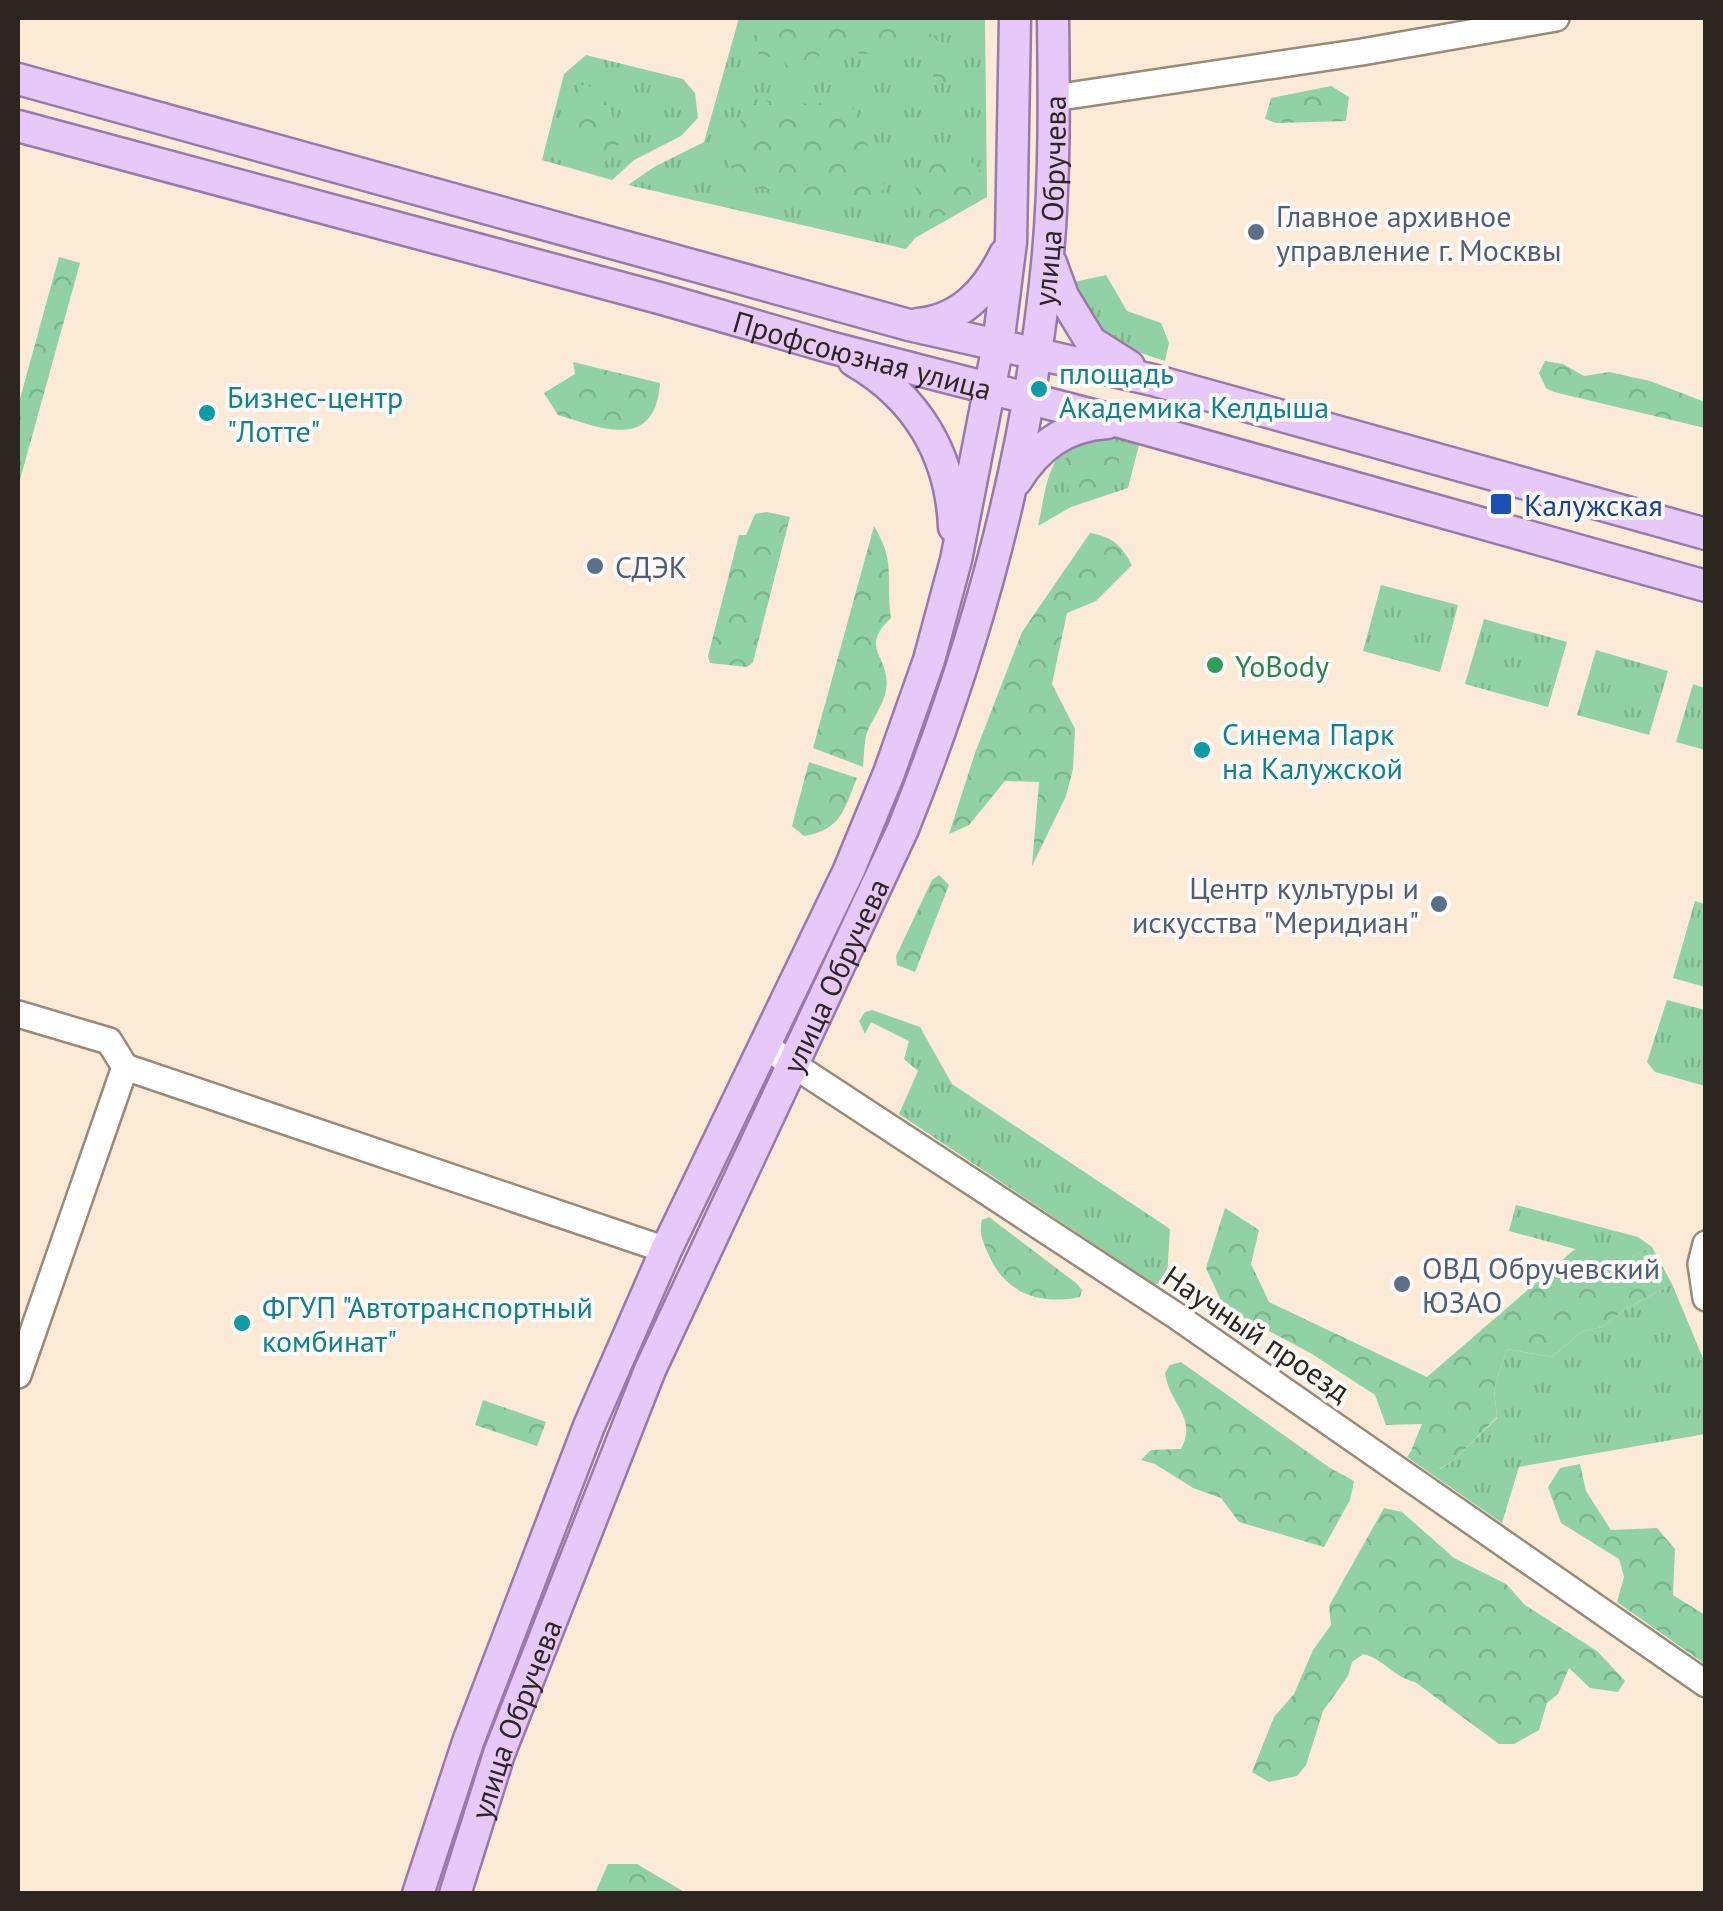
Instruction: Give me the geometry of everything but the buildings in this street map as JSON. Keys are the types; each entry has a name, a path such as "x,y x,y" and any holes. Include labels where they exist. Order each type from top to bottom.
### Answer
{"main road":[{"name":"улица Обручева","path":"418,1894 468,1742 557,1505 666,1250 849,870 889,773 928,660 956,560 998,344 1011,242 1015,18"},
{"name":"улица Обручева","path":"455,1894 499,1754 614,1459 698,1263 855,935 935,748 993,561 1030,398 1048,254 1053,18"},
{"name":"Профсоюзная улица","path":"18,79 908,326 998,344"},
{"name":"Профсоюзная улица","path":"18,126 663,298 829,348 1120,422 1706,586"},
{"path":"908,326 934,323 974,300 992,280 1011,242"},
{"path":"1048,254 1062,296 1091,342 1153,380"},
{"path":"998,344 1153,380 1706,534"},
{"path":"829,348 870,370 897,392 922,421 948,478 956,560"},
{"path":"1011,487 1032,456 1051,441 1081,425 1120,422"}],"street":[{"path":"1054,98 1556,18"},
{"path":"18,1014 109,1041 125,1066 666,1250"},
{"name":"Научный проезд","path":"764,1046 1175,1315 1706,1684"},
{"path":"18,1375 125,1066"},
{"path":"1706,1244 1701,1264 1706,1298"}],"green space":[{"path":"739,18 985,18 987,197 915,238 906,249 628,185 704,142"},
{"path":"766,18 917,18 956,62 958,76 949,84 935,82 928,57 917,48 878,55 826,51 794,74 779,54 763,59 754,47"},
{"path":"586,55 683,79 695,93 698,118 681,136 634,160 612,180 542,160 564,74"},
{"path":"581,85 600,88 623,139 604,163 582,155 566,141 571,109"},
{"path":"1331,86 1349,97 1346,121 1276,123 1265,119 1271,98"},
{"path":"748,99 811,104 849,99 885,188 864,202 742,186 727,159"},
{"path":"962,154 980,170 976,194 934,222 922,220 912,170"},
{"path":"59,257 80,263 18,487 18,406"},
{"path":"1106,275 1127,311 1161,323 1169,343 1165,361 1106,337 1088,317 1074,282"},
{"path":"1545,361 1563,364 1584,376 1609,372 1650,381 1705,402 1705,428 1554,392 1546,388 1539,373"},
{"path":"573,362 660,383 648,419 624,430 558,415 544,393 575,374"},
{"path":"1106,432 1140,441 1128,488 1071,507 1038,526 1055,461 1077,441"},
{"path":"1117,443 1121,480 1069,495 1066,457"},
{"path":"767,512 790,517 753,662 747,667 710,663 708,656 739,535 746,535 755,514"},
{"path":"874,526 888,561 891,618 877,638 887,678 886,690 866,735 863,767 813,748"},
{"path":"1090,533 1116,543 1132,565 1096,601 1067,613 1052,684 1075,729 1073,769 1066,796 1032,866 1039,782 1005,781 969,825 949,834 975,753 1022,632"},
{"path":"1381,585 1458,605 1440,672 1363,651"},
{"path":"1484,619 1567,642 1548,707 1465,684"},
{"path":"1596,650 1668,671 1649,735 1577,715"},
{"path":"1693,684 1705,688 1705,750 1676,742"},
{"path":"809,762 857,778 840,817 826,829 804,836 792,826"},
{"path":"939,875 949,885 915,972 897,965 896,956 932,880"},
{"path":"1695,901 1705,904 1705,987 1673,978"},
{"path":"1667,1000 1705,1010 1705,1086 1655,1072 1647,1062"},
{"path":"872,1010 920,1027 952,1084 1170,1229 1167,1277 1154,1284 899,1114 918,1071 904,1059 909,1041 871,1022 865,1034 859,1021"},
{"path":"1516,1205 1638,1237 1652,1247 1633,1256 1622,1276 1600,1281 1575,1249 1509,1231"},
{"path":"1225,1208 1259,1230 1251,1264 1269,1302 1427,1377 1575,1249 1596,1267 1600,1281 1622,1276 1633,1256 1652,1247 1672,1284 1627,1308 1602,1327 1581,1332 1552,1357 1507,1349 1494,1389 1497,1417 1453,1461 1439,1469 1411,1451 1422,1424 1386,1425 1375,1395 1312,1354 1224,1307 1206,1268"},
{"path":"989,1217 1076,1283 1082,1290 1080,1297 1036,1297 1012,1286 994,1265 982,1239 982,1220"},
{"path":"1672,1284 1705,1363 1705,1434 1519,1467 1502,1523 1407,1457 1411,1451 1440,1469 1497,1418 1494,1389 1507,1349 1552,1357 1581,1332 1602,1327 1627,1308"},
{"path":"1181,1362 1354,1481 1350,1500 1324,1547 1239,1522 1221,1498 1141,1460 1151,1450 1181,1449 1186,1428 1165,1373 1170,1365"},
{"path":"483,1400 546,1422 537,1446 475,1425"},
{"path":"1580,1464 1586,1491 1611,1530 1657,1528 1675,1549 1673,1595 1705,1615 1705,1664 1617,1602 1624,1577 1619,1559 1561,1523 1548,1487 1560,1468"},
{"path":"1384,1508 1402,1512 1454,1558 1506,1584 1525,1605 1597,1651 1625,1681 1618,1692 1590,1688 1569,1668 1558,1694 1547,1703 1539,1730 1514,1744 1499,1744 1415,1682 1363,1654 1352,1662 1348,1676 1323,1711 1306,1765 1297,1776 1269,1782 1252,1772 1274,1717 1294,1694 1313,1650 1331,1625 1329,1606"},
{"path":"608,1864 637,1864 686,1893 595,1893"}],"place":[{"name":"Главное архивное управление г. Москвы","path":"1256,232"},
{"name":"площадь Академика Келдыша","path":"1039,389"},
{"name":"Бизнес-центр \"Лотте\"","path":"207,413"},
{"name":"Калужская","path":"1501,504"},
{"name":"СДЭК","path":"595,566"},
{"name":"YoBody","path":"1215,665"},
{"name":"Синема Парк на Калужской","path":"1202,750"},
{"name":"Центр культуры и искусства \"Меридиан\"","path":"1439,904"},
{"name":"ОВД Обручевский ЮЗАО","path":"1402,1284"},
{"name":"ФГУП \"Автотранспортный комбинат\"","path":"242,1323"}]}
